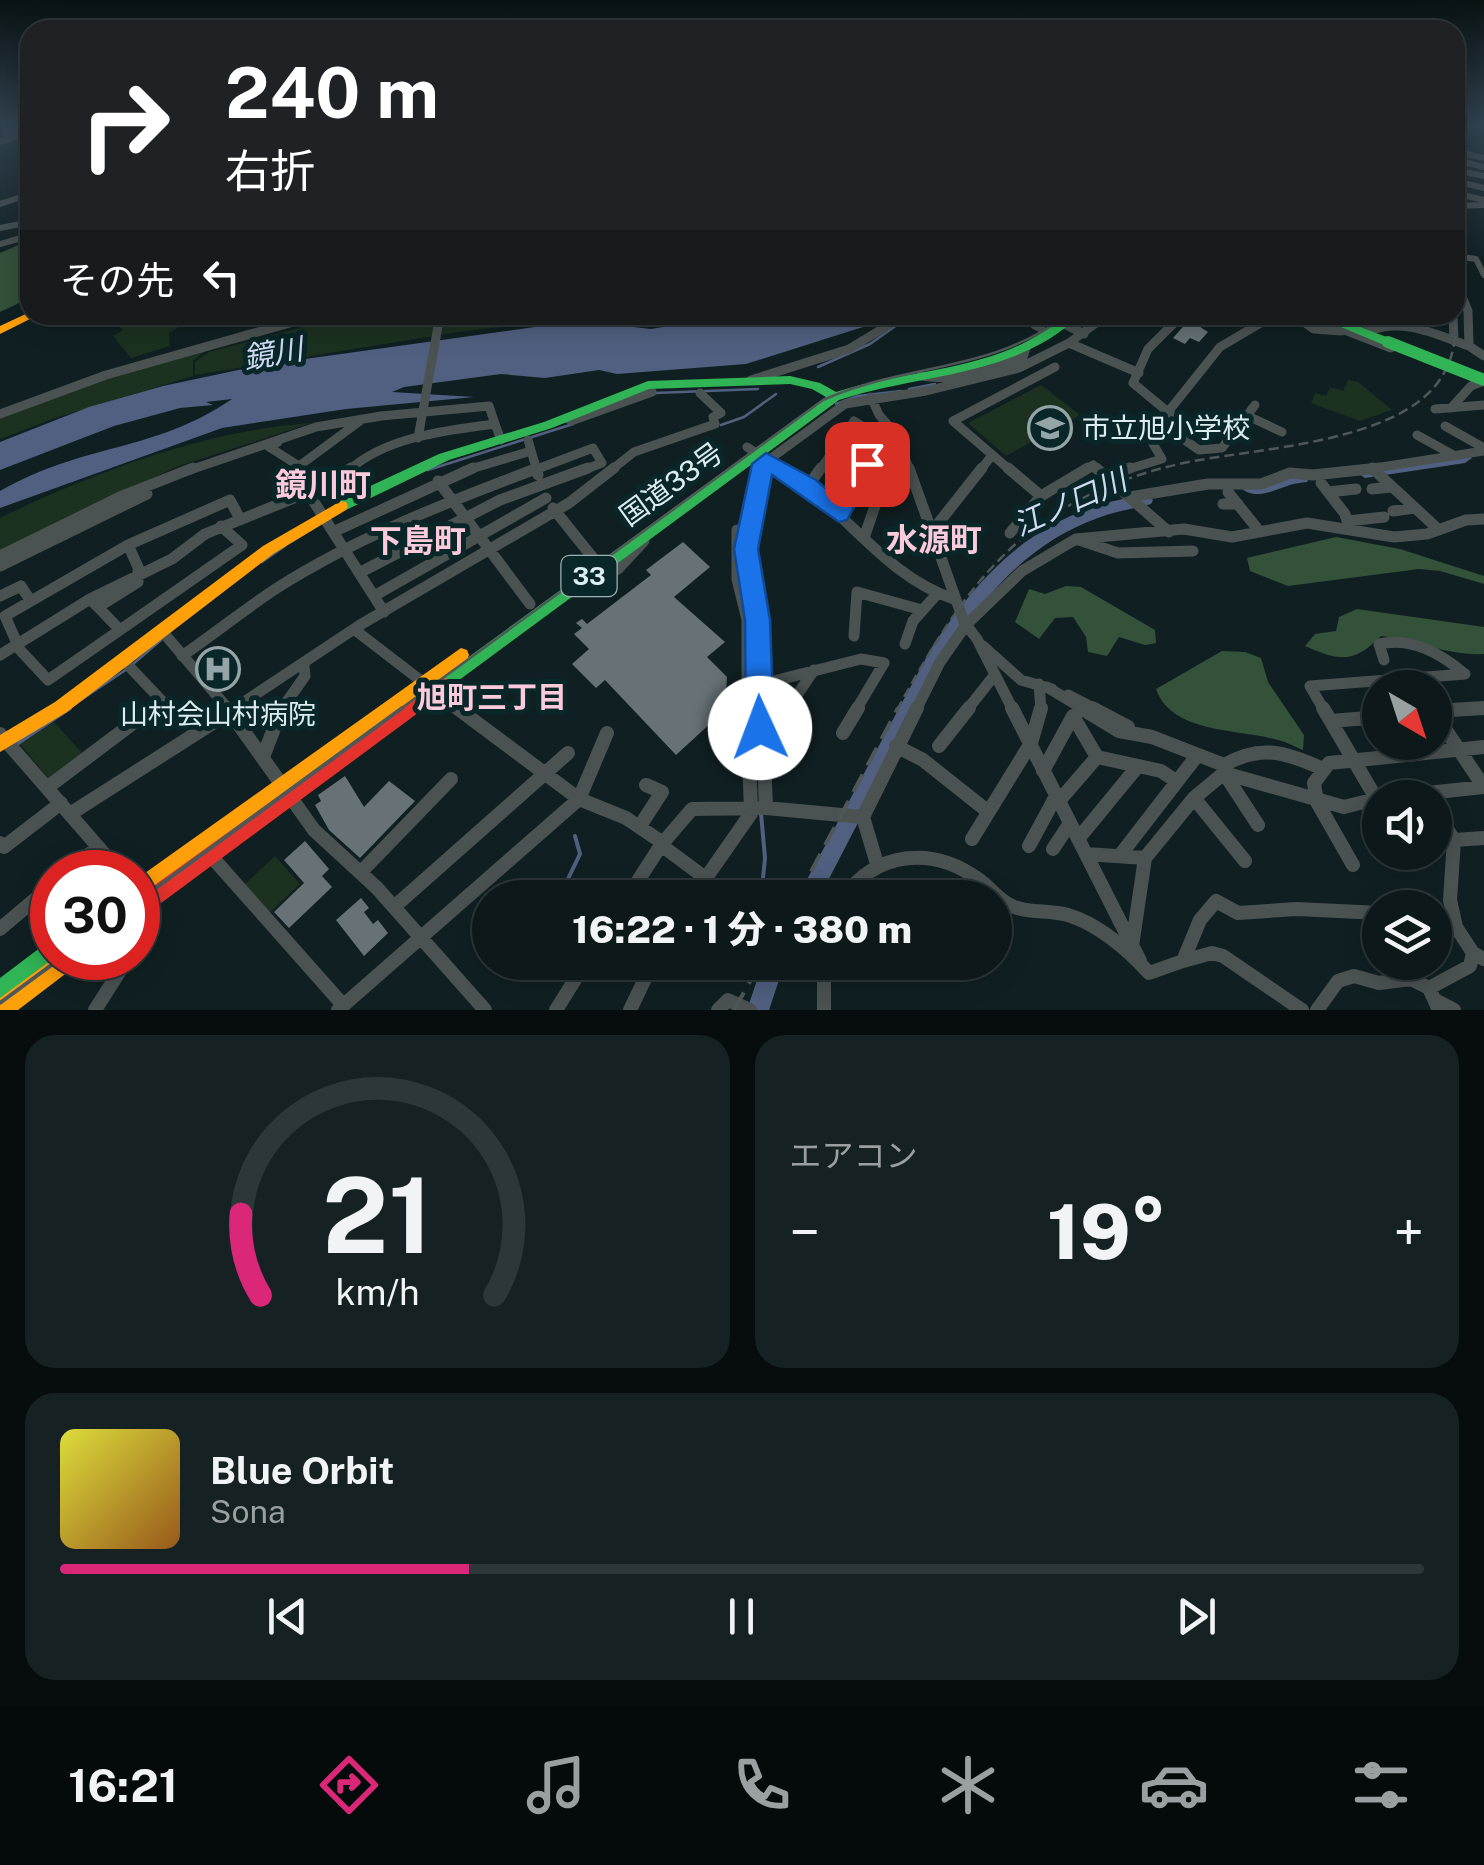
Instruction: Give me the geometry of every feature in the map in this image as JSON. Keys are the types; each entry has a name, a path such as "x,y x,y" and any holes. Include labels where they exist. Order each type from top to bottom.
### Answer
{"main road":[{"name":"国道33号","path":"160,884 430,685 759,456 831,393 984,354 1059,325"},
{"name":"国道33号","path":"831,393 999,359 1026,348 1061,325"},
{"path":"1344,325 1483,382"},
{"path":"7,742 127,665 268,550 444,457 566,418 648,385 790,380 831,393"},
{"name":"国道33号","path":"430,685 593,558 759,456"},
{"path":"0,990 30,967"},
{"path":"1,1010 41,980"}],"street":[{"path":"1465,255 1476,260 1484,275"},
{"path":"1465,303 1469,346"},
{"path":"0,414 106,375 283,325"},
{"path":"418,438 438,325"},
{"path":"750,380 849,349 889,325"},
{"path":"1064,325 1069,343"},
{"path":"1172,325 1148,349 1135,387 1172,415 1160,423 1199,450 1222,448 1255,405"},
{"path":"1168,412 1220,348 1259,325"},
{"path":"1307,325 1314,330 1347,330"},
{"path":"1333,325 1425,357"},
{"path":"1355,325 1395,345"},
{"path":"1369,330 1392,325 1469,346 1484,356"},
{"path":"1454,341 1455,325"},
{"path":"1069,343 1139,373"},
{"path":"758,809 747,774 747,620 742,530 759,456 845,404 926,391 1038,361 1069,343"},
{"path":"921,376 937,379 985,373 1022,357 1026,348"},
{"path":"1041,496 952,420 1055,367"},
{"path":"985,373 1004,393"},
{"path":"1451,408 1471,386 1483,382"},
{"path":"566,418 571,421 652,392"},
{"path":"1,847 230,714 355,630 556,511 634,452 714,424 713,417 721,413 700,393"},
{"path":"871,398 933,530 961,614 1140,962 1149,973 1212,953 1224,956 1302,1010"},
{"path":"1435,408 1484,405"},
{"path":"0,556 122,496 292,434 355,420 490,406 501,440"},
{"path":"1248,416 1276,432"},
{"path":"299,466 355,420"},
{"path":"808,486 854,421 891,441"},
{"path":"140,574 221,526 336,481 363,457 418,438 495,424"},
{"path":"1106,475 1162,459 1149,437 1164,425"},
{"path":"1445,426 1484,449"},
{"path":"0,566 147,494 269,447 292,434"},
{"path":"1417,435 1456,457"},
{"path":"839,513 891,441"},
{"path":"864,538 891,441"},
{"path":"326,521 530,446 546,498 593,558"},
{"path":"269,447 299,466 307,491 384,612"},
{"path":"182,656 279,587 452,500 593,448 602,463 464,518 359,573"},
{"path":"1134,500 1208,484 1268,483 1290,473 1376,472 1484,449"},
{"path":"933,530 992,455"},
{"path":"759,456 808,486 897,570 938,594 961,614"},
{"path":"1010,532 1041,496 1093,465 1169,532"},
{"path":"1376,472 1439,530"},
{"path":"438,481 530,604"},
{"path":"1372,488 1392,486"},
{"path":"1349,526 1324,487 1356,489"},
{"path":"1228,492 1260,532"},
{"path":"374,596 546,498"},
{"path":"221,526 242,545 48,680 16,644 6,616 30,600 128,545 230,500 239,518"},
{"path":"1223,504 1238,504"},
{"path":"1349,526 1415,508"},
{"path":"855,816 896,746 961,614 1076,539 1195,529 1232,537 1307,523 1349,526 1389,538 1484,519"},
{"path":"1076,539 1089,546 1134,555 1193,552"},
{"path":"0,655 138,582 140,574 128,545"},
{"path":"0,596 21,586 30,600"},
{"path":"702,880 758,809 758,620 744,588"},
{"path":"854,636 857,592 922,610"},
{"path":"906,644 913,621 938,594"},
{"path":"93,604 120,630"},
{"path":"355,630 545,776 579,799 640,826 704,877"},
{"path":"165,635 230,714 314,830 361,872 421,936 477,1007"},
{"path":"977,640 1021,680 1080,699 1128,727"},
{"path":"1384,660 1379,644 1419,646 1442,654 1465,674 1452,676"},
{"path":"758,686 861,659 884,663 842,732"},
{"path":"48,787 162,700 127,665"},
{"path":"262,757 278,714 304,676 304,666"},
{"path":"783,717 814,669"},
{"path":"939,746 993,677"},
{"path":"1362,684 1310,686 1366,780"},
{"path":"972,839 986,810 1030,745 1044,698 1043,686"},
{"path":"1043,686 1119,731 1168,743 1224,769 1317,802 1344,807 1362,803"},
{"path":"1452,711 1484,708"},
{"path":"1043,770 1074,716 1097,756 1162,771 1176,780"},
{"path":"1331,721 1362,718"},
{"path":"205,849 340,1008 579,799 607,732"},
{"path":"1452,738 1484,787 1452,791"},
{"path":"7,742 66,809 97,848 95,850"},
{"path":"896,746 923,760 986,810"},
{"path":"1353,865 1317,802 1314,783 1329,763 1484,747"},
{"path":"1132,946 1145,858 1194,798 1224,769 1245,751 1262,748 1282,751 1323,769"},
{"path":"394,907 568,753"},
{"path":"1029,846 1057,799 1097,756"},
{"path":"1121,854 1196,757"},
{"path":"1078,839 1138,766"},
{"path":"1224,769 1258,825"},
{"path":"361,872 451,780"},
{"path":"640,826 662,792 646,784"},
{"path":"1194,798 1245,861"},
{"path":"639,880 662,844 692,810 758,809 855,816"},
{"path":"855,816 878,864"},
{"path":"1054,850 1070,822"},
{"path":"1434,999 1478,956 1456,927 1450,900 1452,837"},
{"path":"1454,840 1484,838"},
{"path":"1086,854 1145,858"},
{"path":"855,880 861,872 878,864 933,856 977,878 1006,903 1081,921 1140,962"},
{"path":"1183,961 1197,936 1202,914 1216,901 1238,913 1362,912"},
{"path":"0,930 30,905"},
{"path":"1452,926 1456,927"},
{"path":"1318,1010 1338,981 1354,976 1379,984 1411,979 1454,1010"},
{"path":"95,1010 114,980"},
{"path":"556,1010 575,980"},
{"path":"630,1010 644,980"},
{"path":"824,980 824,1010"},
{"path":"718,1010 728,1000 749,1009"}],"green space":[{"path":"20,244 20,303 0,312 0,253"},
{"path":"117,325 183,325 169,333 170,346 131,358 113,336 123,330"},
{"path":"310,325 519,325 195,375 195,362 209,352"},
{"path":"209,348 193,361 193,376 0,439 0,415 62,391"},
{"path":"1348,380 1358,382 1392,410 1360,421 1311,403 1315,393 1326,396 1330,387 1343,391"},
{"path":"1041,385 1080,415 1006,456 968,423"},
{"path":"311,423 176,467 0,550 0,518 74,484 191,444"},
{"path":"1336,537 1400,549 1484,576 1484,584 1419,569 1288,586 1250,571 1247,558"},
{"path":"1066,586 1081,587 1155,630 1156,643 1145,645 1119,637 1107,656 1088,652 1086,637 1073,617 1055,618 1039,639 1015,622 1029,589 1045,594"},
{"path":"1357,609 1484,627 1484,654 1458,653 1381,636 1362,651 1346,657 1305,646 1315,634 1336,631 1339,617"},
{"path":"1222,651 1245,652 1261,658 1268,682 1304,735 1303,750 1278,740 1190,722 1164,703 1156,689"},
{"path":"54,722 83,754 49,779 20,744"},
{"path":"275,856 300,884 266,916 242,887"}],"water":[{"path":"550,325 651,329 675,325 866,325 746,364 617,374 599,370 545,378 501,374 404,387 392,392 474,397 346,409 222,428 0,508 0,491 31,475 175,429 232,399 114,426 0,470 0,442 89,407 163,386 262,365"}],"building":[{"path":"1185,325 1197,325 1208,332 1199,342 1190,338 1185,344 1173,338"},
{"path":"683,542 710,567 674,597 725,642 707,657 727,677 725,710 676,755 605,680 596,688 572,664 589,649 574,634 582,628 576,623 582,619 587,624 651,575 646,570"},
{"path":"345,776 364,807 389,781 415,801 360,858 329,830 315,805 321,801 318,795"},
{"path":"305,841 329,869 322,876 332,887 289,928 274,912 304,883 284,860"},
{"path":"361,898 369,908 364,912 373,924 378,920 388,933 364,956 336,920"}],"waterway":[{"path":"818,367 870,344 897,325"},
{"path":"909,389 935,384"},
{"path":"655,393 758,389"},
{"path":"836,404 858,396 901,391"},
{"path":"721,425 744,417 776,394"},
{"path":"428,470 573,424"},
{"name":"江ノ口川","path":"1365,473 1465,458"},
{"path":"741,528 758,463"},
{"name":"江ノ口川","path":"1248,488 1270,488 1290,478 1302,478"},
{"name":"江ノ口川","path":"816,880 938,652 989,582 1020,553 1055,530 1097,512 1146,500"},
{"path":"262,562 285,546"},
{"path":"133,664 161,640"},
{"path":"66,710 127,669"},
{"path":"18,743 70,708"},
{"path":"761,813 763,880"},
{"path":"567,880 580,854 575,836"},
{"name":"江ノ口川","path":"759,1007 768,980"}],"tram line":[{"path":"399,710 823,400 886,379 978,358 1008,348 1052,325"},
{"path":"160,885 402,708"},
{"path":"0,1003 31,980"}],"railway":[{"path":"897,710 962,603 1003,556 1052,516 1113,484 1146,473 1320,440 1392,417 1420,400 1441,378 1450,358 1456,325"},
{"path":"807,880 898,708"},
{"path":"734,1010 751,980"}],"traffic: fast":[{"path":"443,685 835,397 993,360 1031,344 1060,325"},
{"path":"1344,325 1388,342"},
{"path":"1388,342 1484,380"},
{"path":"341,506 444,457 548,425 648,385 790,380 816,386 835,397"},
{"path":"0,991 30,968"}],"traffic: slow":[{"path":"0,330 20,320"},
{"path":"0,744 61,707 268,550 341,506"},
{"path":"160,873 461,655"},
{"path":"1,1010 41,980"}],"traffic: jam":[{"path":"160,892 443,685"}],"place":[{"name":"市立旭小学校","path":"1050,428"},
{"name":"山村会山村病院","path":"218,669"}],"district":[{"name":"鏡川町","path":"323,485"},
{"name":"水源町","path":"934,540"},
{"name":"下島町","path":"418,541"},
{"name":"旭町三丁目","path":"492,698"}],"route":[{"path":"760,728 758,620 746,549 763,464 766,461 808,486 839,513 867,464"}],"water label":[{"name":"鏡川","path":"273,354"}]}
